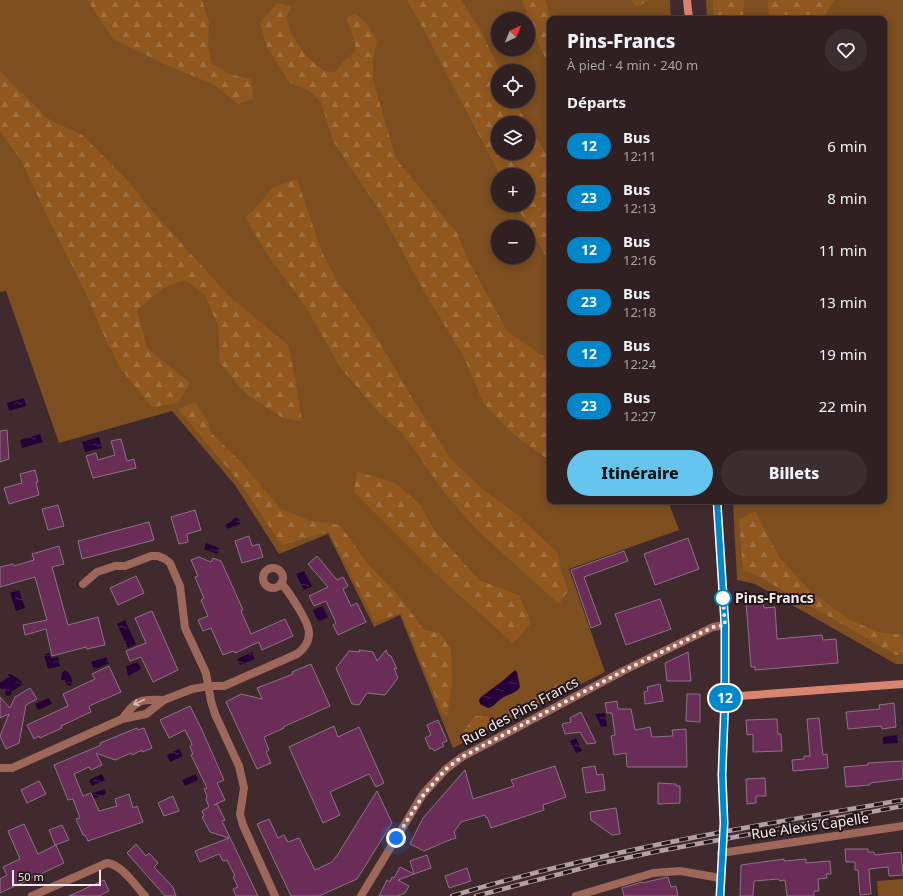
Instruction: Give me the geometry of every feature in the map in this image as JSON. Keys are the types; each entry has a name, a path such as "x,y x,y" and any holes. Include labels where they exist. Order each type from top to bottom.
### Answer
{"street":[{"path":"687,0 688,16"},
{"path":"717,504 725,625 725,697 722,775 724,823 720,896"},
{"path":"83,584 97,572 115,566 125,566 151,556 158,556 170,563 180,586 185,628 206,673 215,714 239,766 244,788 240,814 243,825 276,896"},
{"path":"0,768 12,768 122,719 146,714 164,700 192,689 209,686 224,686 297,654 303,650 308,641 309,631 294,599 281,583"},
{"name":"Rue des Pins Francs","path":"361,896 424,794 446,769 462,757 623,671 713,627 725,625"},
{"path":"725,697 903,684"},
{"path":"122,719 133,705 140,700 164,700"},
{"name":"Rue Alexis Capelle","path":"722,852 903,826"},
{"path":"32,896 107,863 112,863 118,867 145,896"},
{"path":"576,896 653,873 680,871 720,878"}],"shaded area":[{"path":"0,0 670,0 671,16 547,16 547,504 669,504 679,530 569,569 605,672 453,748 400,615 374,627 328,534 279,554 235,485 172,411 59,443 6,291 0,292"},
{"path":"706,0 903,0 903,664 896,664 755,584 737,580 733,504 887,504 887,16 707,16"},
{"path":"903,879 903,896 878,896 877,881"}],"green space":[{"path":"87,0 202,0 209,22 208,47 212,64 230,74 251,79 253,99 238,104 213,84 171,67 113,39"},
{"path":"407,0 461,0 483,35 491,52 491,56 493,56 497,64 491,64 491,108 518,108 523,116 491,116 491,158"},
{"path":"522,0 545,0 550,16 547,16 547,61 535,36 535,12 526,12"},
{"path":"631,0 649,0 637,7"},
{"path":"713,0 744,0 743,16 713,16"},
{"path":"768,0 835,0 824,16 769,16"},
{"path":"277,3 292,7 286,17 290,32 306,56 324,71 335,72 346,59 356,51 353,35 346,18 356,13 367,24 377,41 373,58 373,80 396,159 457,233 470,263 507,331 544,357 547,364 547,458 513,434 484,404 464,357 424,291 380,211 333,141 321,102 309,91 289,82 267,47 260,23"},
{"path":"0,70 11,83 50,120 82,135 126,179 151,210 229,296 288,345 302,421 283,418 246,394 220,363 218,326 205,295 185,280 165,287 137,310 147,348 190,383 178,403 152,407 121,369 21,160 0,131"},
{"path":"535,136 547,158 547,258 535,237 535,220 525,220 520,212 535,212 535,168 496,168 492,160 535,160"},
{"path":"297,179 321,250 336,279 372,330 450,458 482,489 514,512 557,552 568,591 559,604 477,530 443,491 404,435 380,414 340,367 306,307 267,254 245,217 254,210 272,188"},
{"path":"195,402 208,422 210,432 238,459 281,509 308,520 340,525 368,564 402,600 424,630 440,633 451,649 452,684 447,716 442,713 401,613 375,622 329,532 282,545 241,484 178,409"},
{"path":"357,472 393,482 419,503 434,530 479,580 519,595 531,623 513,643 437,575 354,492"},
{"path":"755,511 779,557 809,590 850,620 879,632 903,635 903,655 896,655 760,577 743,570 739,520"},
{"path":"559,683 568,684 568,689 466,739 464,730 475,716 488,716 493,721 505,716 509,710 530,703 538,694 545,693"}],"water":[{"path":"24,398 26,406 9,411 7,403"},
{"path":"40,434 43,442 22,448 20,440"},
{"path":"99,437 102,448 85,452 82,442"},
{"path":"235,517 239,519 240,524 227,529 226,524 231,522"},
{"path":"206,543 219,548 217,554 204,549"},
{"path":"304,571 312,586 304,590 296,574"},
{"path":"19,590 25,608 16,611 10,593"},
{"path":"322,606 328,617 318,622 313,610"},
{"path":"125,620 136,644 128,648 117,624"},
{"path":"252,652 255,659 240,665 237,659"},
{"path":"49,653 51,658 58,657 60,666 48,669 44,655"},
{"path":"106,657 109,663 94,670 91,662"},
{"path":"138,662 141,669 128,676 126,666"},
{"path":"65,670 72,678 72,684 70,686 66,684 65,680 61,680 62,673"},
{"path":"515,670 517,672 520,687 514,693 503,697 493,706 488,708 480,704 479,700 481,697"},
{"path":"10,674 19,679 23,684 11,692 11,695 7,696 5,694 6,690 0,688 0,683"},
{"path":"49,698 52,704 38,710 35,704"},
{"path":"605,713 607,726 601,727 595,714"},
{"path":"897,735 898,743 883,744 883,737"},
{"path":"576,738 582,751 576,753 570,741"},
{"path":"179,749 183,756 170,762 167,755"},
{"path":"102,774 105,780 92,786 89,780"},
{"path":"196,774 198,780 185,786 182,780"},
{"path":"105,789 106,794 92,799 90,794"}],"building":[{"path":"7,430 9,459 0,462 0,431"},
{"path":"121,439 127,461 134,459 136,468 93,478 86,456 96,453 98,460 115,455 111,441"},
{"path":"35,470 39,495 9,504 4,488 22,483 20,474"},
{"path":"58,505 64,526 48,530 42,509"},
{"path":"195,510 201,530 187,534 188,542 179,544 171,517"},
{"path":"149,522 154,540 82,559 78,541"},
{"path":"249,536 252,546 259,544 263,557 242,563 235,541"},
{"path":"688,538 699,569 655,585 644,554"},
{"path":"59,546 64,564 52,567 68,625 98,617 105,645 87,649 86,647 52,656 46,629 25,635 23,625 47,620 35,577 0,587 0,567 13,564 14,566 34,560 32,554"},
{"path":"624,551 628,561 584,577 601,624 591,628 571,570"},
{"path":"317,556 337,580 343,577 348,586 343,589 351,606 357,603 366,622 338,635 333,625 336,623 326,601 314,606 309,596 328,587 308,564"},
{"path":"199,557 211,562 213,558 221,561 243,610 241,611 251,634 285,619 293,636 262,650 259,642 235,653 234,651 223,655 211,628 203,631 198,620 208,616 201,600 204,598 195,577 198,576 191,560"},
{"path":"136,576 144,593 118,605 110,588"},
{"path":"660,599 671,629 626,645 615,614"},
{"path":"763,600 764,608 775,607 777,639 822,635 823,640 836,639 838,663 755,670 755,667 751,667 746,602"},
{"path":"152,611 178,670 153,682 141,657 130,661 126,651 146,643 135,618"},
{"path":"359,650 373,652 377,661 386,650 388,655 391,656 397,669 394,668 398,678 385,695 367,693 359,705 352,704 336,668 349,651 360,652"},
{"path":"688,652 691,681 667,681 665,663"},
{"path":"311,664 330,706 264,737 269,750 266,752 271,763 257,769 226,702 241,694 262,699 257,688 293,674 292,672"},
{"path":"109,666 121,692 89,706 91,712 61,726 62,728 40,738 39,736 34,739 27,725 68,706 63,694 95,679 92,674"},
{"path":"660,684 663,701 645,704 644,692 648,691 647,687"},
{"path":"30,688 37,699 26,705 19,743 6,749 0,736 9,714 0,718 0,697 10,708 15,697"},
{"path":"687,694 700,694 700,722 686,721"},
{"path":"617,701 618,709 631,709 635,730 650,727 652,737 673,736 672,730 686,729 687,767 627,767 626,753 614,755 611,736 615,735 612,713 607,713 605,703"},
{"path":"894,703 896,727 882,729 881,726 848,729 846,712 880,709 879,705"},
{"path":"190,706 224,780 217,783 225,800 214,805 217,804 225,820 222,821 258,896 236,896 233,889 238,887 233,877 235,876 227,860 223,861 219,854 200,862 195,851 229,838 210,832 202,817 204,816 202,811 209,807 204,789 207,788 191,755 193,754 190,747 192,744 185,730 169,738 160,720"},
{"path":"581,712 596,743 587,744 580,732 565,734 562,724 571,722 570,718"},
{"path":"819,718 823,755 827,754 828,768 793,771 792,760 804,759 804,756 810,756 807,719"},
{"path":"777,719 778,734 781,734 782,751 753,752 753,734 747,735 746,720"},
{"path":"438,720 447,741 442,743 444,746 434,751 432,748 430,749 425,738 431,735 427,725"},
{"path":"334,726 338,737 359,727 384,783 376,787 369,774 330,792 340,815 323,823 289,747"},
{"path":"137,728 138,730 144,728 152,748 142,752 142,750 132,755 131,753 115,760 96,753 102,765 91,770 89,767 74,774 83,796 91,793 99,811 117,806 115,799 129,794 133,808 137,806 143,822 88,841 85,835 83,835 76,819 80,818 73,799 68,800 54,765 101,745 100,743"},
{"path":"903,761 903,779 870,783 870,785 846,787 844,767 868,765 868,763"},
{"path":"555,766 566,797 543,805 544,810 491,828 485,815 461,822 454,832 456,838 424,851 410,844 423,818 465,770 473,799 514,786 511,780"},
{"path":"595,766 597,775 603,774 605,790 586,793 582,768"},
{"path":"765,778 766,796 756,796 756,803 747,804 746,779"},
{"path":"39,781 46,794 27,803 21,790"},
{"path":"658,783 676,784 676,786 680,786 680,803 658,804"},
{"path":"377,791 392,823 357,879 319,896 291,896 257,824 269,819 278,838 284,835 288,842 299,838 315,870 332,862"},
{"path":"173,796 179,811 164,816 158,803"},
{"path":"616,808 620,834 612,835 591,820 590,812"},
{"path":"24,824 38,854 56,845 64,863 0,893 0,879 7,875 3,867 20,859 8,831"},
{"path":"62,825 69,840 55,845 49,830"},
{"path":"136,844 146,856 149,853 158,863 154,867 173,887 176,896 165,896 127,853"},
{"path":"845,849 868,849 868,852 874,852 875,855 901,852 903,875 889,876 888,867 869,869 871,894 860,895 858,870 855,870 855,862 846,862"},
{"path":"427,855 431,868 414,874 410,861"},
{"path":"784,859 784,861 806,859 806,863 830,861 831,874 826,874 827,878 818,879 819,891 814,891 814,896 787,896 785,880 780,881 778,879 754,881 753,896 740,896 741,865"},
{"path":"400,867 414,874 398,880 409,886 405,893 398,896 379,896 387,880 390,882 392,877 394,878"},
{"path":"467,868 471,881 449,888 445,876"},
{"path":"668,877 671,887 676,886 678,896 624,896 622,888"},
{"path":"104,880 109,891 99,896 69,896"}],"railway":[{"path":"452,896 564,866 676,841 903,800"},
{"path":"476,896 602,863 903,806"}],"bus line":[{"name":"12","path":"717,504 725,625 725,697 722,775 724,823 720,896"}],"place":[{"name":"Pins-Francs","path":"723,598"}],"route":[{"path":"396,838 424,794 446,769 462,757 623,671 713,627 725,625 723,598"}]}
